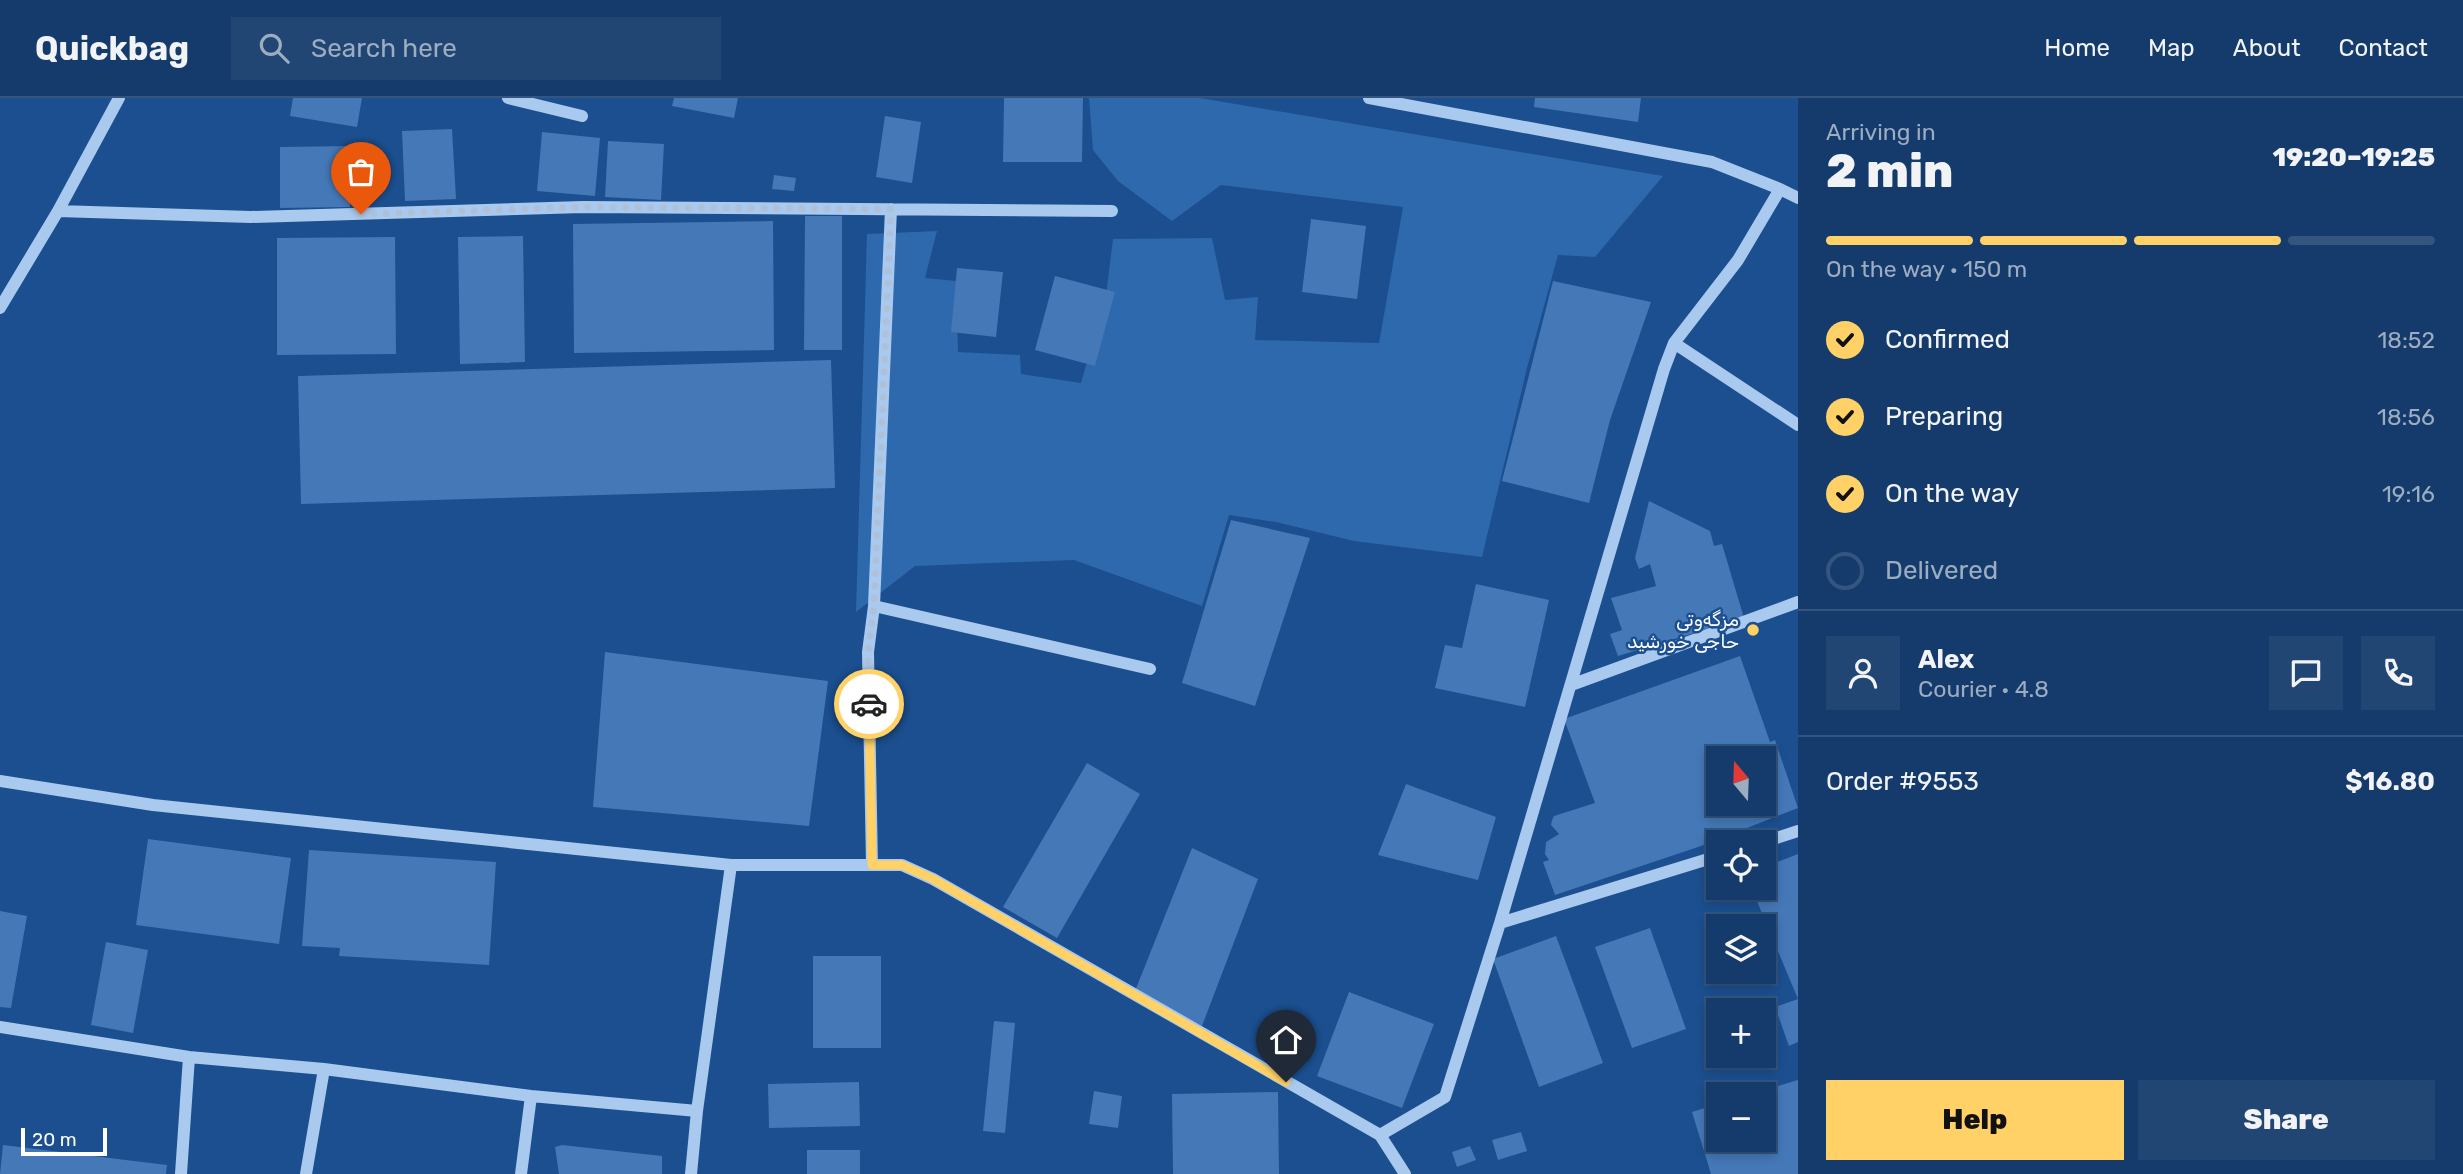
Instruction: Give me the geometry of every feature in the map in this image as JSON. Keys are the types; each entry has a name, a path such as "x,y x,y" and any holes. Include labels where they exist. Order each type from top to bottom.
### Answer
{"street":[{"path":"0,308 58,211 119,98"},
{"path":"508,98 582,116"},
{"path":"1369,98 1712,162 1798,198"},
{"path":"1380,1135 1445,1097 1500,923 1664,369 1674,343 1738,260 1780,189"},
{"path":"58,211 251,217 583,207 1112,211"},
{"path":"872,865 868,652 874,606 891,209"},
{"path":"1674,343 1798,425"},
{"path":"1570,685 1798,602"},
{"path":"874,606 1150,669"},
{"path":"0,781 153,805 731,865 902,865 933,879 1380,1135 1405,1174"},
{"path":"1776,838 1798,831"},
{"path":"1500,923 1706,860"},
{"path":"691,1174 697,1111 731,865"},
{"path":"0,1027 189,1057 324,1069 531,1096 697,1111"},
{"path":"181,1174 189,1057"},
{"path":"306,1174 324,1069"},
{"path":"521,1174 531,1096"}],"shaded area":[{"path":"1089,98 1200,98 1663,176 1595,257 1558,255 1527,368 1482,557 1354,541 1276,522 1229,515 1202,606 1074,560 915,566 856,612 867,234 937,231 925,278 956,281 958,352 1020,355 1021,374 1081,383 1106,295 1113,239 1212,238 1225,300 1258,297 1255,340 1379,343 1403,207 1221,185 1172,221 1118,181 1093,150"}],"building":[{"path":"293,98 362,98 357,127 290,116"},
{"path":"674,98 738,98 734,118 672,106"},
{"path":"1004,98 1083,98 1082,162 1003,162"},
{"path":"1535,98 1641,98 1638,122 1534,107"},
{"path":"885,116 921,122 912,183 876,177"},
{"path":"452,129 456,199 405,201 402,131"},
{"path":"542,132 600,138 595,196 537,191"},
{"path":"608,141 664,144 661,200 605,197"},
{"path":"350,146 350,207 280,208 280,147"},
{"path":"774,175 796,178 794,191 772,189"},
{"path":"805,216 842,216 842,350 804,350"},
{"path":"1311,219 1366,226 1357,299 1302,292"},
{"path":"773,221 774,350 574,353 573,224"},
{"path":"523,236 525,362 460,364 458,237"},
{"path":"395,237 396,354 277,355 277,238"},
{"path":"957,268 1003,272 996,337 951,332"},
{"path":"1055,276 1115,292 1095,366 1035,350"},
{"path":"1553,281 1651,302 1610,420 1589,503 1502,481"},
{"path":"831,360 835,488 301,504 298,376"},
{"path":"1649,501 1710,531 1714,546 1722,544 1744,618 1618,656 1610,634 1622,630 1611,598 1656,586 1650,564 1639,569 1635,558"},
{"path":"1231,520 1310,538 1255,706 1182,683"},
{"path":"1476,584 1549,600 1525,707 1435,688 1445,645 1462,648"},
{"path":"605,652 828,681 809,826 593,807"},
{"path":"1740,656 1770,742 1775,740 1798,808 1742,830 1706,830 1706,844 1555,895 1543,862 1549,860 1545,854 1546,842 1559,834 1551,825 1552,820 1554,816 1595,803 1564,719"},
{"path":"1087,763 1140,794 1057,938 1003,907"},
{"path":"1406,784 1496,817 1478,880 1378,855"},
{"path":"148,839 291,858 279,944 136,925"},
{"path":"1192,848 1258,879 1202,1026 1135,991"},
{"path":"309,850 496,862 489,965 339,956 340,948 302,946"},
{"path":"1798,854 1798,999 1776,947 1776,914 1762,914 1756,900 1776,900 1776,862"},
{"path":"0,911 27,916 11,1008 0,1007"},
{"path":"1650,928 1686,1029 1632,1048 1595,947"},
{"path":"1556,936 1603,1063 1539,1087 1493,959"},
{"path":"106,942 148,950 133,1033 91,1025"},
{"path":"813,956 881,956 881,1048 813,1048"},
{"path":"1349,992 1434,1024 1402,1108 1317,1076"},
{"path":"1798,999 1798,1042 1789,1046 1776,1007"},
{"path":"994,1021 1015,1023 1005,1133 983,1131"},
{"path":"1798,1080 1798,1174 1711,1174 1692,1112 1706,1108 1706,1152 1776,1152 1776,1087"},
{"path":"859,1082 860,1126 769,1128 768,1084"},
{"path":"1094,1091 1122,1096 1118,1128 1089,1124"},
{"path":"1278,1092 1279,1174 1173,1174 1172,1094"},
{"path":"1521,1132 1527,1151 1498,1160 1492,1140"},
{"path":"3,1145 167,1165 166,1174 0,1174"},
{"path":"562,1145 662,1156 662,1174 559,1174 555,1147"},
{"path":"1470,1146 1476,1160 1457,1167 1452,1152"},
{"path":"807,1150 860,1150 860,1174 807,1174"}],"way so far":[{"path":"361,214 583,207 891,209 874,606 868,652 869,704"}],"place":[{"name":"مزگەوتی حاجی خورشيد","path":"1753,630"}],"route":[{"path":"869,704 872,865 902,865 933,879 1286,1082"}]}
